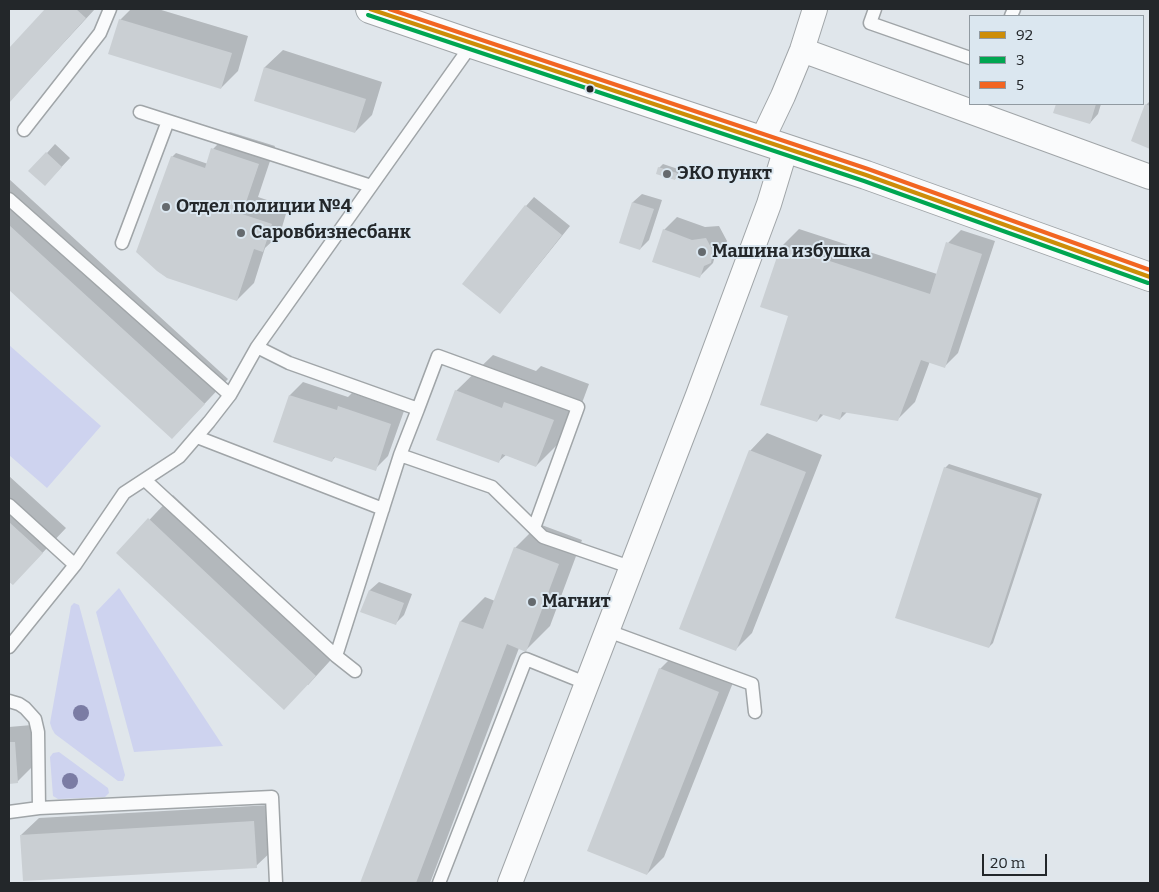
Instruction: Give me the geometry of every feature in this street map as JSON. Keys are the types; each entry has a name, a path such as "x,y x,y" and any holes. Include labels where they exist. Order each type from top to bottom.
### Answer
{"main road":[{"path":"370,9 774,144 1150,276"}],"street":[{"path":"510,883 588,684 769,204 774,144 783,96 802,50 815,9"},
{"path":"802,50 1150,178"}],"lane":[{"path":"24,130 100,33 110,9"},
{"path":"875,9 870,23 969,58"},
{"path":"9,648 74,565 124,493 179,457 230,395 257,347 472,44"},
{"path":"140,112 371,186"},
{"path":"122,243 168,121"},
{"path":"9,199 230,395"},
{"path":"257,347 289,363 418,409"},
{"path":"336,656 400,455 438,356 578,407 534,528"},
{"path":"197,436 383,509"},
{"path":"400,455 492,487 543,537 632,568"},
{"path":"145,480 355,672"},
{"path":"9,505 74,565"},
{"path":"608,631 752,684 755,712"},
{"path":"438,883 526,659 588,684"},
{"path":"9,701 19,704 35,719 38,732 39,808"},
{"path":"9,812 39,808 272,797 276,883"}],"shaded area":[{"path":"9,345 101,426 47,488 9,455"},
{"path":"119,588 223,746 134,752 96,612"},
{"path":"74,603 79,605 125,775 123,781 118,781 55,734 50,723 71,606"},
{"path":"59,752 108,788 109,793 105,797 58,799 53,796 50,757 53,753"}],"building":[{"path":"45,9 76,9 86,18 9,103 9,48"},
{"path":"119,19 232,53 221,89 108,54"},
{"path":"264,67 366,99 355,133 254,101"},
{"path":"1145,104 1150,106 1150,149 1131,141"},
{"path":"1056,105 1096,105 1090,124 1053,113"},
{"path":"211,148 259,164 242,214 272,224 263,252 254,249 237,301 167,278 136,252 171,156 205,168"},
{"path":"46,152 62,167 45,186 28,171"},
{"name":"ЭКО пункт","path":"658,167 677,173 675,180 656,174"},
{"path":"632,202 654,209 640,250 619,243"},
{"path":"525,205 562,235 500,314 462,284"},
{"path":"9,225 205,404 172,439 9,290"},
{"path":"663,229 692,240 706,238 715,255 712,257 711,263 704,266 700,278 652,262"},
{"path":"946,242 982,254 945,368 921,360 898,421 842,412 840,420 820,414 817,422 760,405 788,316 760,307 781,245 930,294"},
{"path":"455,390 502,408 504,402 554,420 536,467 502,454 499,463 436,440"},
{"path":"289,395 337,410 338,406 391,424 376,471 334,457 332,462 273,442"},
{"path":"749,450 806,472 736,651 679,629"},
{"path":"944,467 1038,498 989,648 895,618"},
{"path":"148,518 316,676 284,710 116,553"},
{"path":"9,522 43,553 13,585 9,582"},
{"path":"514,547 559,564 526,652 507,644 416,883 360,883 460,621 483,629"},
{"path":"369,590 404,603 396,625 360,612"},
{"path":"659,668 719,692 647,875 587,851"},
{"path":"9,742 15,742 18,783 9,784"},
{"path":"254,821 257,868 23,881 20,835"}],"transit line":[{"name":"92","path":"370,9 866,175 1150,277"},
{"name":"5","path":"389,9 868,169 1150,270"},
{"name":"3","path":"368,15 864,181 1148,283"}],"place":[{"name":"ЭКО пункт","path":"667,174"},
{"name":"Отдел полиции №4","path":"166,207"},
{"name":"Саровбизнесбанк","path":"241,233"},
{"name":"Машина избушка","path":"702,252"},
{"name":"Магнит","path":"532,602"}]}
